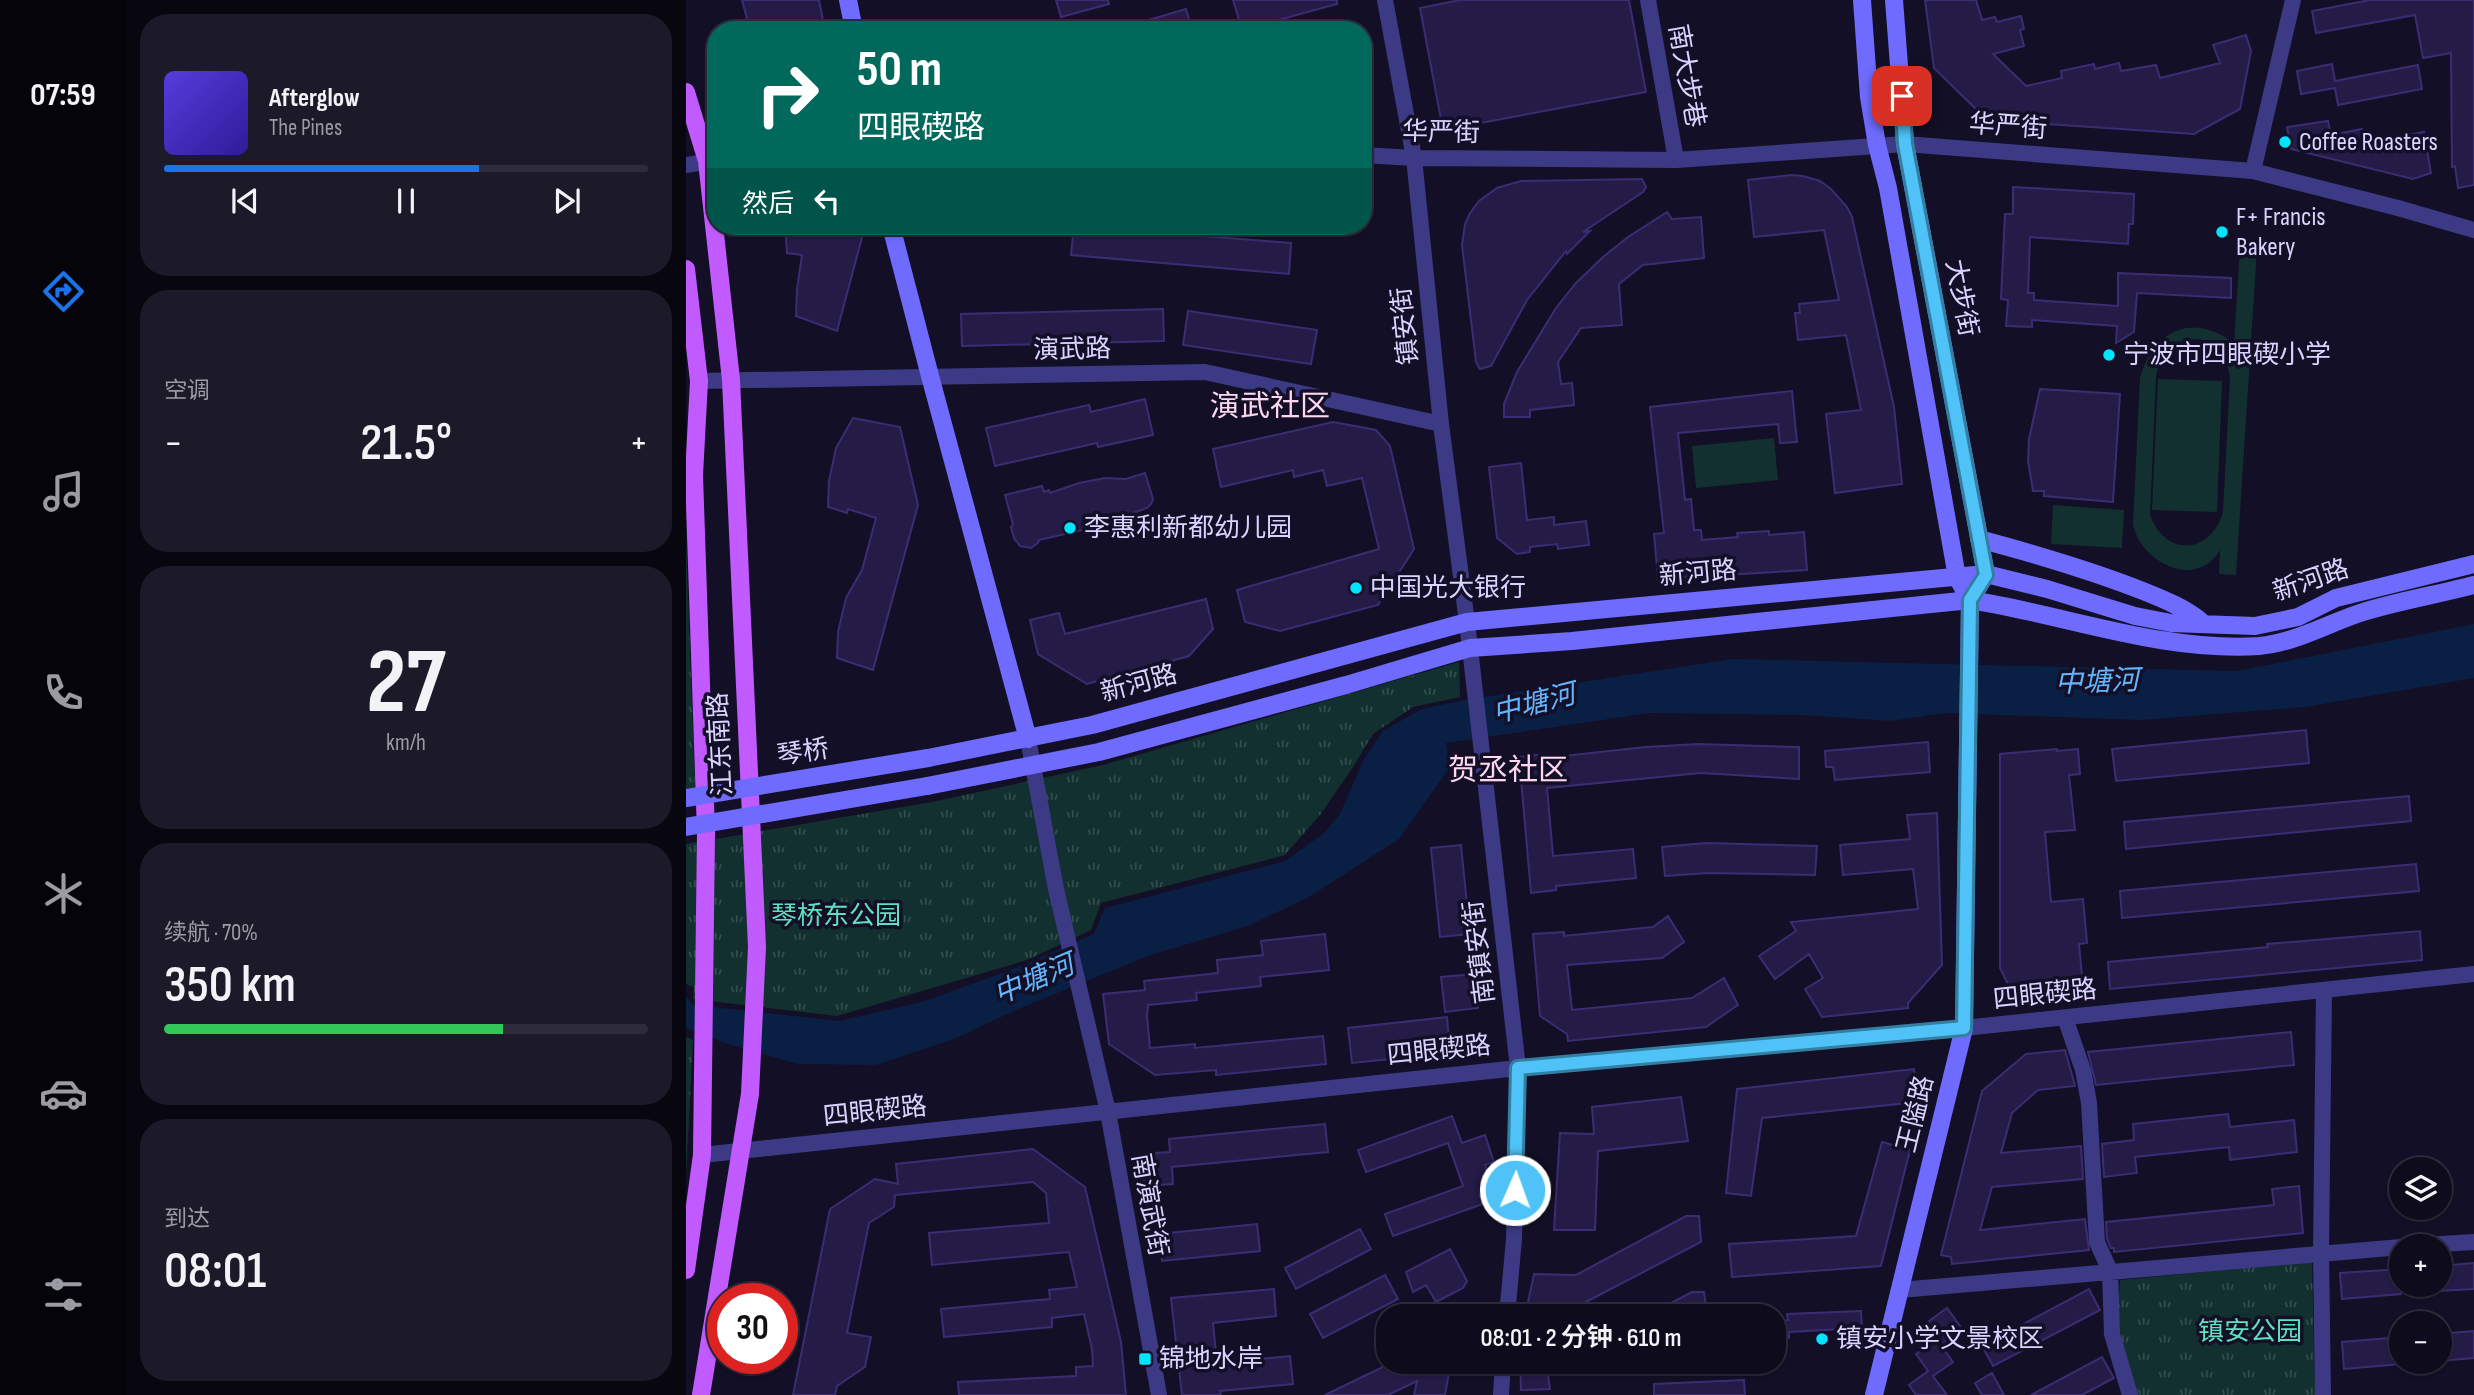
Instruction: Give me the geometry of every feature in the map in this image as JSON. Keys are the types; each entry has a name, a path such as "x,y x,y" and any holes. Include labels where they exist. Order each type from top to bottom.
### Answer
{"main road":[{"path":"848,0 852,21"},
{"name":"大步街","path":"1862,0 1869,97 1877,145 1888,188 1957,577 1970,600"},
{"name":"大步街","path":"1894,0 1905,144 1986,575"},
{"name":"江东南路","path":"686,92 707,150"},
{"name":"江东南路","path":"701,1395 750,1094 757,947 731,380 718,235"},
{"path":"893,235 1028,738"},
{"name":"江东南路","path":"686,269 699,381 694,475 706,833 702,1155 686,1270"},
{"path":"1979,539 2109,578 2162,599 2205,624"},
{"name":"新河路","path":"928,758 1092,725 1467,621 1986,575 2047,589 2135,616 2171,623 2255,626 2298,617 2336,598 2474,564"},
{"path":"1970,600 1986,575"},
{"name":"新河路","path":"927,786 1099,752 1346,685 1470,648 1572,641 1970,600 2193,646 2261,646 2305,635 2361,613 2474,585"},
{"name":"王隘路","path":"1874,1395 1964,1028 1970,600"},
{"name":"琴桥","path":"686,799 928,758"},
{"name":"琴桥","path":"686,827 927,786"}],"street":[{"name":"镇安街","path":"1385,0 1414,159 1441,424 1470,648"},
{"name":"南大步巷","path":"1648,0 1676,160"},
{"path":"2253,171 2293,0"},
{"name":"华严街","path":"1372,156 1414,159 1676,160 1905,144 2253,171 2474,230"},
{"path":"686,165 707,162"},
{"name":"演武路","path":"699,381 1205,372 1441,424"},
{"name":"南镇安街","path":"1470,648 1518,1068 1514,1239 1508,1304"},
{"name":"南演武街","path":"1028,738 1056,889 1108,1112 1159,1395"},
{"name":"四眼碶路","path":"702,1155 1518,1068 1964,1028 2474,974"},
{"path":"2323,1395 2321,1252 2325,990"},
{"path":"2065,1018 2083,1070 2089,1103 2097,1242 2110,1271 2112,1334 2130,1395"},
{"path":"2452,1243 2474,1242"},
{"path":"1900,1290 2389,1248"},
{"path":"1501,1395 1502,1374"}],"green space":[{"path":"2240,248 2257,249 2236,575 2219,574 2220,550 2210,562 2197,569 2170,567 2146,550 2133,524 2140,378 2146,361 2155,348 2165,337 2177,330 2204,328 2234,343","holes":["2204,340 2221,350 2230,378 2223,512 2217,526 2199,543 2177,544 2166,539 2150,515 2156,378 2161,363 2169,352 2188,341"]},
{"path":"2158,379 2222,381 2217,512 2152,510"},
{"path":"1774,438 1778,480 1696,488 1692,446"},
{"path":"2053,505 2124,510 2122,548 2051,544"},
{"path":"686,542 695,789 686,790"},
{"name":"琴桥东公园","path":"1459,662 1460,697 1413,707 1373,734 1320,815 1285,855 1101,903 1091,930 1027,960 837,1016 693,999 694,987 686,984 686,844 932,802 1103,765"},
{"path":"686,1037 693,1040 686,1176"},
{"name":"镇安公园","path":"2312,1262 2315,1395 2135,1395 2116,1331 2120,1280"}],"water":[{"name":"中塘河","path":"2474,624 2474,678 2305,707 2142,720 1946,713 1890,721 1804,715 1650,713 1446,743 1450,767 1399,839 1309,897 1248,926 1148,956 1018,1009 954,1039 876,1065 798,1064 731,1045 686,1028 686,997 694,1005 839,1021 922,1002 1018,967 1094,934 1105,908 1285,861 1323,834 1340,814 1364,759 1383,731 1422,709 1464,700 1733,659 2237,671"}],"building":[{"path":"742,0 819,0 823,21 748,21"},
{"path":"1056,0 1108,0 1109,4 1061,17"},
{"path":"1233,0 1337,0 1337,4 1275,21 1239,21"},
{"path":"1460,0 1629,0 1646,92 1443,130 1420,8"},
{"path":"1925,0 1976,0 1982,20 1995,17 1997,22 2021,16 2024,29 2020,30 2024,46 1993,54 2026,86 2062,78 2061,71 2094,64 2095,69 2119,63 2121,71 2156,65 2160,78 2220,63 2213,45 2246,35 2251,51 2240,109 2194,134 1987,120 1934,68"},
{"path":"2370,0 2474,0 2474,185 2458,188 2455,166 2452,167 2451,53 2423,58 2415,15 2316,33 2312,11"},
{"path":"1186,9 1189,21 1145,21"},
{"path":"2332,64 2335,81 2418,65 2422,89 2338,105 2335,88 2301,94 2297,71"},
{"path":"2328,121 2331,135 2362,129 2365,143 2424,132 2431,173 2413,179 2291,149 2287,127"},
{"path":"1792,175 1820,181 1847,207 1852,217 1894,407 1902,484 1835,493 1826,414 1861,410 1846,335 1798,340 1795,313 1800,313 1799,304 1839,300 1824,230 1754,237 1748,180"},
{"path":"1642,179 1646,187 1643,192 1583,232 1590,231 1567,254 1566,251 1527,300 1491,366 1480,369 1476,362 1462,245 1465,224 1479,201 1497,188 1521,181"},
{"path":"2013,187 2134,194 2133,224 2129,224 2128,244 2030,237 2028,293 2034,293 2034,300 2118,306 2118,273 2231,278 2231,298 2137,293 2134,332 2116,343 2117,326 2032,320 2032,327 2006,326 2008,300 2001,299 2005,214 2013,214"},
{"path":"1667,212 1672,219 1701,217 1704,258 1643,265 1619,284 1622,325 1581,328 1558,362 1561,384 1572,383 1574,405 1530,410 1530,417 1504,417 1504,404 1517,372 1556,308 1576,283 1603,257"},
{"path":"786,235 863,235 837,331 796,316 802,255 787,253"},
{"path":"1073,235 1189,235 1291,243 1289,274 1071,255"},
{"path":"1163,309 1164,341 962,346 961,314"},
{"path":"1188,311 1317,330 1311,364 1183,345"},
{"path":"2040,389 2120,394 2113,502 2044,496 2044,491 2033,491 2028,461 2029,439"},
{"path":"1792,391 1797,442 1780,443 1778,424 1678,433 1685,500 1691,499 1694,530 1701,530 1702,540 1738,537 1737,533 1769,531 1769,535 1804,532 1807,570 1658,579 1654,534 1664,533 1650,407"},
{"path":"1145,399 1153,435 1098,447 1097,443 995,466 986,428 1089,405 1091,412"},
{"path":"853,418 900,427 918,505 873,670 837,658 838,632 846,598 862,570 876,518 848,509 847,513 828,507 829,481 836,448"},
{"path":"1333,422 1376,430 1390,446 1414,549 1378,605 1280,631 1245,622 1237,590 1379,549 1362,478 1327,486 1323,470 1294,477 1293,470 1221,487 1213,449"},
{"path":"1521,463 1527,520 1554,517 1554,525 1586,521 1589,545 1558,549 1557,544 1530,547 1530,552 1517,554 1497,538 1489,467"},
{"path":"1145,473 1153,499 1147,508 1133,513 1134,518 1039,540 1031,548 1020,546 1014,538 1005,495 1042,486 1044,492 1049,490 1050,493 1079,483 1105,478 1126,479"},
{"path":"1206,599 1213,629 1189,656 1087,684 1038,654 1030,620 1059,613 1065,634"},
{"path":"2306,730 2309,763 2116,781 2112,749"},
{"path":"1928,742 1930,772 1835,780 1833,767 1826,767 1825,751"},
{"path":"1698,744 1799,747 1799,779 1701,773 1547,788 1553,856 1633,849 1636,878 1556,886 1556,890 1531,893 1519,757 1544,754 1545,758"},
{"path":"2078,749 2080,774 2069,775 2075,830 2045,832 2051,902 2083,899 2087,943 2079,944 2083,987 2025,993 2008,984 2000,968 2000,754"},
{"path":"2409,796 2411,821 2126,849 2124,822"},
{"path":"1937,813 1942,965 1908,1003 1908,1008 1822,1017 1805,989 1823,978 1809,954 1775,979 1759,956 1796,931 1791,922 1918,909 1913,869 1843,875 1840,845 1910,839 1907,815"},
{"path":"1706,843 1817,846 1815,875 1709,873 1665,876 1662,847"},
{"path":"1461,845 1470,934 1440,937 1431,848"},
{"path":"2416,864 2419,891 2122,918 2120,891"},
{"path":"1668,916 1684,942 1662,958 1567,965 1572,1010 1692,998 1724,978 1738,1005 1706,1027 1568,1041 1567,1034 1540,1016 1533,934 1564,932 1564,936 1653,927"},
{"path":"2420,931 2422,960 2110,989 2108,962 2268,947 2267,944"},
{"path":"1325,934 1329,970 1260,977 1261,986 1196,993 1197,1000 1148,1005 1147,1016 1150,1048 1195,1044 1195,1048 1323,1036 1326,1064 1216,1075 1216,1070 1155,1075 1109,1044 1103,994 1145,990 1144,981 1218,973 1217,960 1263,955 1261,941"},
{"path":"1474,974 1478,1008 1445,1012 1441,977"},
{"path":"1447,1017 1450,1053 1352,1063 1348,1028"},
{"path":"2291,1032 2294,1065 2096,1085 2088,1052"},
{"path":"2065,1050 2075,1086 2038,1090 2012,1113 2001,1153 2081,1146 2083,1179 1992,1187 1980,1230 2085,1219 2089,1250 1952,1264 1951,1257 1941,1255 1982,1091 2026,1054"},
{"path":"1914,1069 1918,1102 1762,1118 1751,1196 1726,1193 1737,1089"},
{"path":"1681,1097 1688,1141 1598,1151 1595,1230 1554,1230 1560,1133 1594,1134 1592,1107"},
{"path":"2228,1114 2230,1127 2294,1120 2297,1152 2230,1160 2229,1147 2135,1157 2137,1173 2104,1177 2102,1144 2134,1140 2133,1124"},
{"path":"1452,1116 1462,1143 1485,1135 1494,1162 1485,1165 1497,1199 1393,1236 1385,1214 1463,1186 1448,1143 1366,1172 1358,1150"},
{"path":"1325,1124 1328,1152 1172,1167 1173,1184 1144,1186 1143,1170 1156,1168 1155,1153 1170,1152 1169,1139"},
{"path":"1882,1142 1910,1150 1881,1266 1732,1277 1729,1244 1856,1236"},
{"path":"1033,1149 1085,1187 1121,1342 1126,1395 959,1395 958,1382 1076,1376 1076,1367 1093,1366 1084,1314 1052,1318 1052,1327 944,1337 941,1309 1050,1299 1049,1290 1077,1287 1069,1252 932,1265 929,1233 1049,1223 1046,1193 1033,1182 895,1195 894,1207 869,1223 847,1333 871,1337 865,1367 837,1386 835,1395 793,1395 830,1209 875,1179 898,1184 896,1164"},
{"path":"2299,1186 2303,1233 2114,1252 2107,1239 2106,1222 2274,1205 2272,1189"},
{"path":"1686,1216 1699,1216 1701,1242 1584,1303 1528,1304 1534,1274 1576,1275"},
{"path":"1257,1224 1260,1251 1162,1261 1159,1234"},
{"path":"1360,1229 1371,1249 1296,1289 1285,1268"},
{"path":"1450,1249 1467,1281 1463,1288 1436,1302 1426,1285 1413,1292 1406,1272"},
{"path":"2474,1263 2474,1289 2452,1290 2452,1265"},
{"path":"2389,1270 2389,1295 2342,1299 2340,1273"},
{"path":"1385,1275 1398,1299 1388,1304 1376,1304 1376,1310 1323,1338 1310,1314"},
{"path":"1274,1289 1276,1316 1213,1323 1217,1363 1290,1356 1293,1384 1220,1391 1221,1395 1182,1395 1171,1298"},
{"path":"2089,1289 2100,1310 1993,1366 1982,1346"},
{"path":"1692,1292 1704,1292 1706,1304 1669,1304"},
{"path":"1947,1308 1963,1330 1941,1345 1953,1362 1933,1376 1947,1395 1916,1395 1909,1385 1928,1371 1916,1354 1937,1340 1925,1324"},
{"path":"1861,1311 1862,1328 1789,1332 1789,1338 1786,1338 1787,1314"},
{"path":"2474,1331 2474,1358 2452,1360 2452,1333"},
{"path":"2389,1338 2389,1365 2344,1369 2342,1342"},
{"path":"2102,1357 2114,1378 2082,1395 2031,1395"},
{"path":"1376,1370 1376,1374 1449,1374 1445,1395 1414,1395 1417,1381 1388,1395 1325,1395"},
{"path":"1992,1373 2004,1395 1982,1395 1975,1383"},
{"path":"1520,1374 1572,1374 1548,1375 1550,1389 1521,1390"},
{"path":"1744,1380 1745,1395 1654,1395 1654,1384"}],"place":[{"name":"Coffee Roasters","path":"2285,142"},
{"name":"F+ Francis Bakery","path":"2222,232"},
{"name":"宁波市四眼碶小学","path":"2109,355"},
{"name":"李惠利新都幼儿园","path":"1070,528"},
{"name":"中国光大银行","path":"1356,588"},
{"name":"镇安小学文景校区","path":"1822,1339"},
{"name":"锦地水岸","path":"1145,1359"}],"district":[{"name":"演武社区","path":"1270,407"},
{"name":"贺丞社区","path":"1508,771"}],"route":[{"path":"1515,1190 1518,1068 1964,1028 1970,600 1986,575 1905,144 1902,96"}]}
